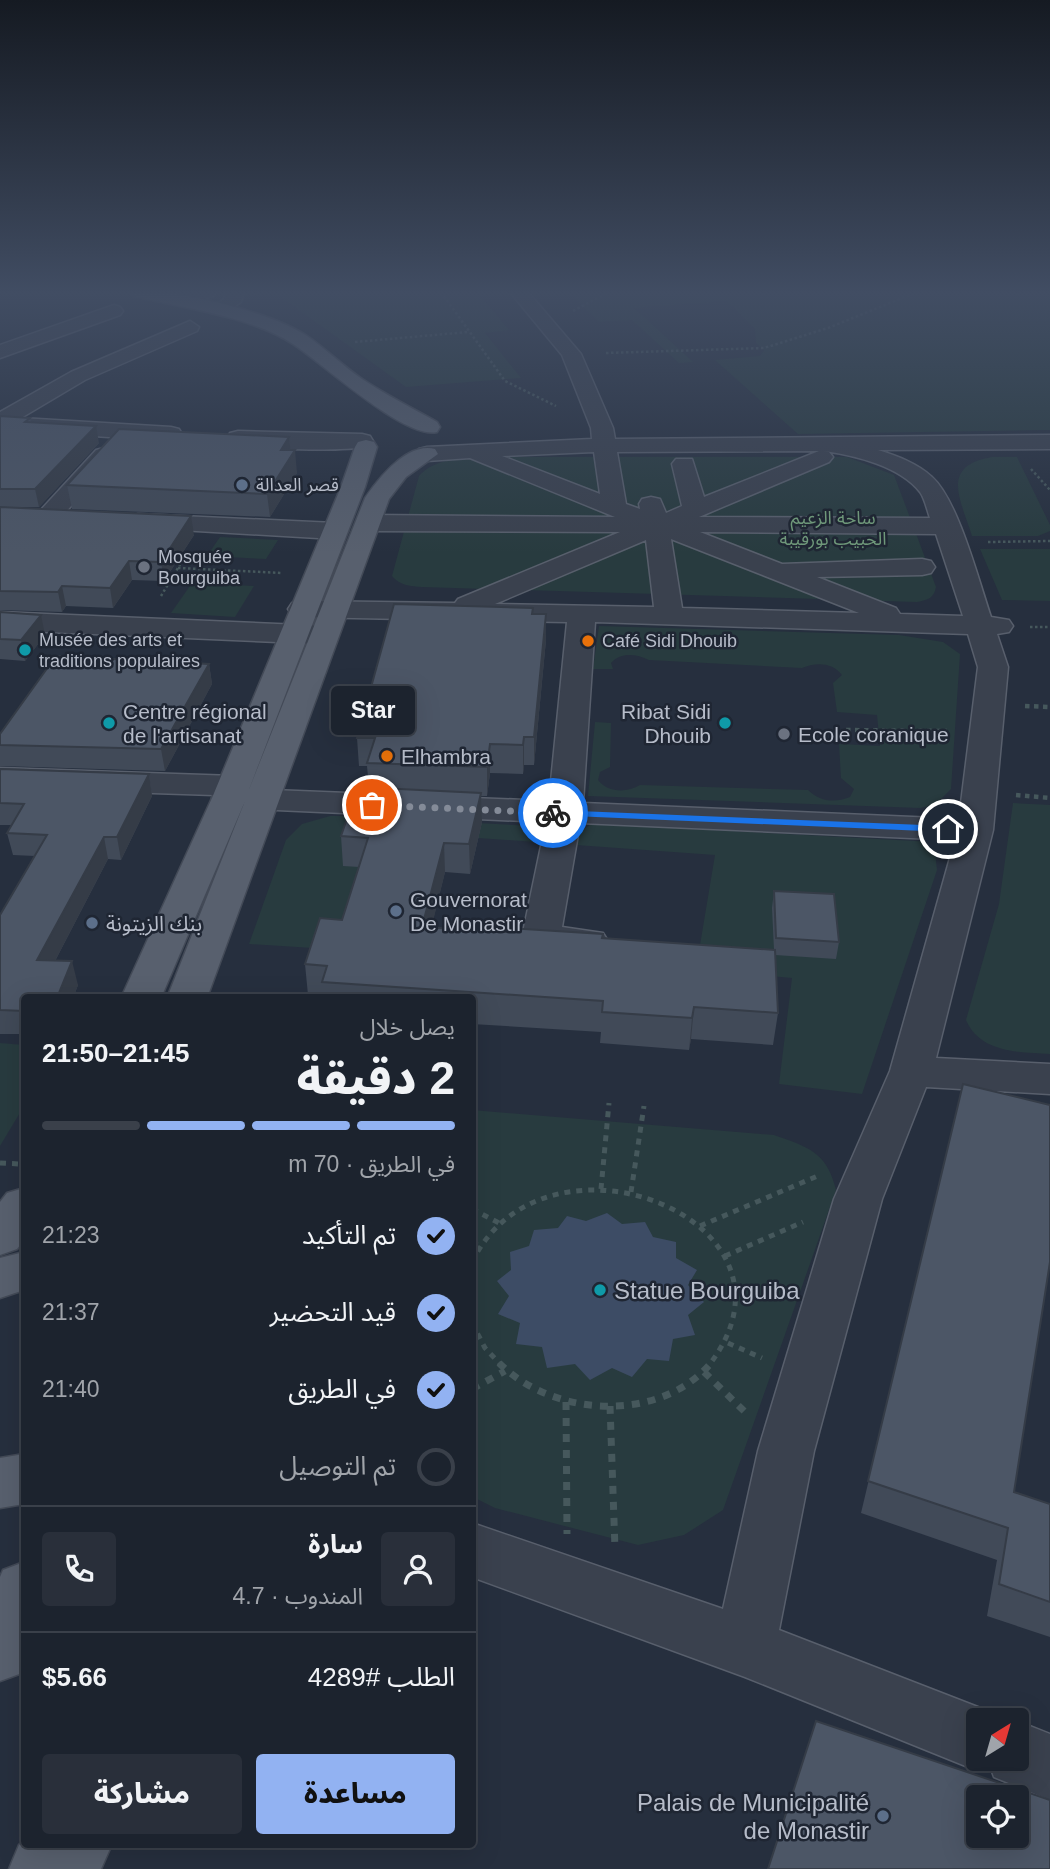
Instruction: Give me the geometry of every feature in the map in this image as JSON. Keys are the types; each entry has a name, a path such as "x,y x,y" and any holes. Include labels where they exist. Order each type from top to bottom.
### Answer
{"main road":[{"path":"349,379 431,437"},
{"path":"313,622 335,531 372,435 371,410 354,383"},
{"path":"372,435 431,437"},
{"path":"372,435 387,454 431,437"},
{"path":"143,994 241,795 313,622 373,510 398,472 431,437"},
{"path":"188,994 241,795"},
{"path":"9,1265 21,1218"},
{"path":"0,1651 21,1598"},
{"path":"43,1869 72,1848"}],"street":[{"path":"0,422 73,379"},
{"path":"581,379 603,437 613,506"},
{"path":"0,422 193,436"},
{"path":"73,519 35,517 125,432"},
{"path":"221,437 317,442 372,435"},
{"path":"431,437 547,446"},
{"path":"431,437 613,506 654,513 716,535 774,570 913,625"},
{"path":"468,450 547,446 603,437 825,451 925,463"},
{"path":"373,510 591,524 696,507 825,451 925,463 1050,442"},
{"path":"745,1647 786,1451 859,1199 911,1071 975,830 993,667 990,626 947,544 925,463"},
{"path":"684,464 696,507"},
{"path":"373,510 411,498"},
{"path":"613,506 599,512 590,529 597,538 609,545 630,552 659,554 694,551 716,535 947,544"},
{"path":"696,507 711,513 716,535"},
{"path":"453,611 609,545 654,513"},
{"path":"654,513 669,616"},
{"path":"112,521 335,531"},
{"path":"774,570 947,544"},
{"path":"0,621 252,632 313,622 453,611 990,626"},
{"path":"582,613 565,813 541,937 618,943"},
{"path":"0,778 565,813 975,830"},
{"path":"911,1071 1050,1079"},
{"path":"476,1551 745,1647 966,1734"},
{"path":"1029,1759 1050,1768"}],"path":[{"path":"504,379 603,437"},
{"path":"947,544 1050,541"},
{"path":"178,568 291,574"},
{"path":"846,730 986,732"},
{"path":"1013,795 1050,798"},
{"path":"601,1189 609,1103"},
{"path":"631,1192 644,1106"},
{"path":"700,1226 878,1149"},
{"path":"0,1163 21,1165"},
{"path":"476,1244 499,1223 535,1200 567,1191 601,1189 631,1192 668,1205 700,1226 724,1256 735,1283 737,1314 727,1343 704,1373 678,1391 645,1402 610,1406 566,1402 534,1389 505,1371 476,1342"},
{"path":"724,1256 859,1199"},
{"path":"476,1211 499,1223"},
{"path":"476,1387 505,1371"},
{"path":"566,1402 592,1593"},
{"path":"592,1593 610,1406"}],"green space":[{"path":"395,379 505,379 406,387"},
{"path":"737,379 1050,379 1050,430 798,434"},
{"name":"ساحة الزعيم الحبيب بورقيبة","path":"476,457 847,457 894,475 936,587 935,591 930,598 917,602 422,587 399,582 392,576 419,476 438,463"},
{"path":"992,457 1017,457 1050,525 1050,531 1038,536 972,536 960,498 959,476 975,462"},
{"path":"220,537 278,540 266,559 207,556"},
{"path":"980,549 1050,549 1050,601 1002,600"},
{"path":"192,583 254,586 235,617 171,613"},
{"path":"599,626 899,635 943,642 960,654 951,789 935,805 920,808 588,796 595,722 611,723 610,767 600,772 598,780 607,787 618,790 640,785 808,790 823,799 839,800 850,797 854,789 841,778 839,744 880,746 877,715 837,712 833,683 842,675 834,668 824,664 802,668 649,660 629,655 615,659 611,663 613,669 593,669"},
{"path":"1013,803 1050,805 1050,1054 1013,1051 991,1045 972,1031 966,1020 999,904"},
{"path":"330,816 552,827 549,843 478,838 371,868 344,950 249,944 286,840 302,824"},
{"path":"590,825 934,842 937,870 862,1094 779,1084 792,978 696,969 715,855 576,845 578,833"},
{"path":"0,1043 21,1045 21,1111 0,1146"},
{"path":"476,1110 774,1135 797,1143 821,1159 836,1190 723,1510 684,1535 638,1545 495,1508 476,1498"}],"water":[{"path":"607,1213 622,1224 645,1222 653,1237 676,1242 676,1258 697,1270 688,1285 704,1302 688,1315 695,1335 673,1339 669,1361 647,1359 632,1377 612,1368 590,1380 575,1364 547,1368 542,1347 516,1344 520,1323 498,1314 509,1296 497,1281 511,1270 510,1252 529,1246 534,1230 558,1228 567,1216 586,1221"}],"building":[{"path":"0,416 30,418 25,422 96,426 35,489 0,489"},
{"path":"119,429 289,437 281,450 295,450 267,494 67,485"},
{"path":"0,507 191,516 161,562 129,561 110,588 62,586 58,592 0,591"},
{"path":"394,604 533,608 532,614 546,614 534,737 524,737 523,745 490,744 487,767 367,763 375,738 357,738"},
{"path":"0,612 41,615 21,640 0,639"},
{"name":"Centre régional de l'artisanat","path":"56,656 209,664 161,749 0,745 0,734"},
{"path":"0,769 149,774 117,837 104,837 37,960 72,961 59,994 21,994 21,1011 0,1010 0,915 47,835 7,833 24,804 0,803"},
{"path":"358,787 481,793 469,844 444,843 422,927 506,932 507,928 603,934 602,938 775,950 778,1013 694,1007 692,1018 602,1012 603,1001 322,982 327,966 305,964 320,918 342,920 368,838 341,836"},
{"path":"774,891 834,894 839,942 776,938"},
{"path":"963,1084 1050,1105 1050,1262 1014,1492 1050,1504 1050,1602 999,1584 1008,1528 868,1481"},
{"name":"Palais de Municipalité de Monastir","path":"816,1721 1006,1785 966,1785 966,1848 1029,1848 1029,1793 1050,1800 1050,1869 768,1869"}],"way so far":[{"path":"372,805 553,813"}],"place":[{"name":"قصر العدالة","path":"242,485"},
{"name":"Mosquée Bourguiba","path":"144,567"},
{"name":"Café Sidi Dhouib","path":"588,641"},
{"name":"Musée des arts et traditions populaires","path":"25,650"},
{"name":"Centre régional de l'artisanat","path":"109,723"},
{"name":"Ribat Sidi Dhouib","path":"725,723"},
{"name":"Ecole coranique","path":"784,734"},
{"name":"Elhambra","path":"387,756"},
{"name":"Star","path":"372,805"},
{"name":"Gouvernorat De Monastir","path":"396,911"},
{"name":"بنك الزيتونة","path":"92,923"},
{"name":"Statue Bourguiba","path":"600,1290"},
{"name":"Palais de Municipalité de Monastir","path":"883,1816"}],"route":[{"path":"553,813 948,829"}]}
